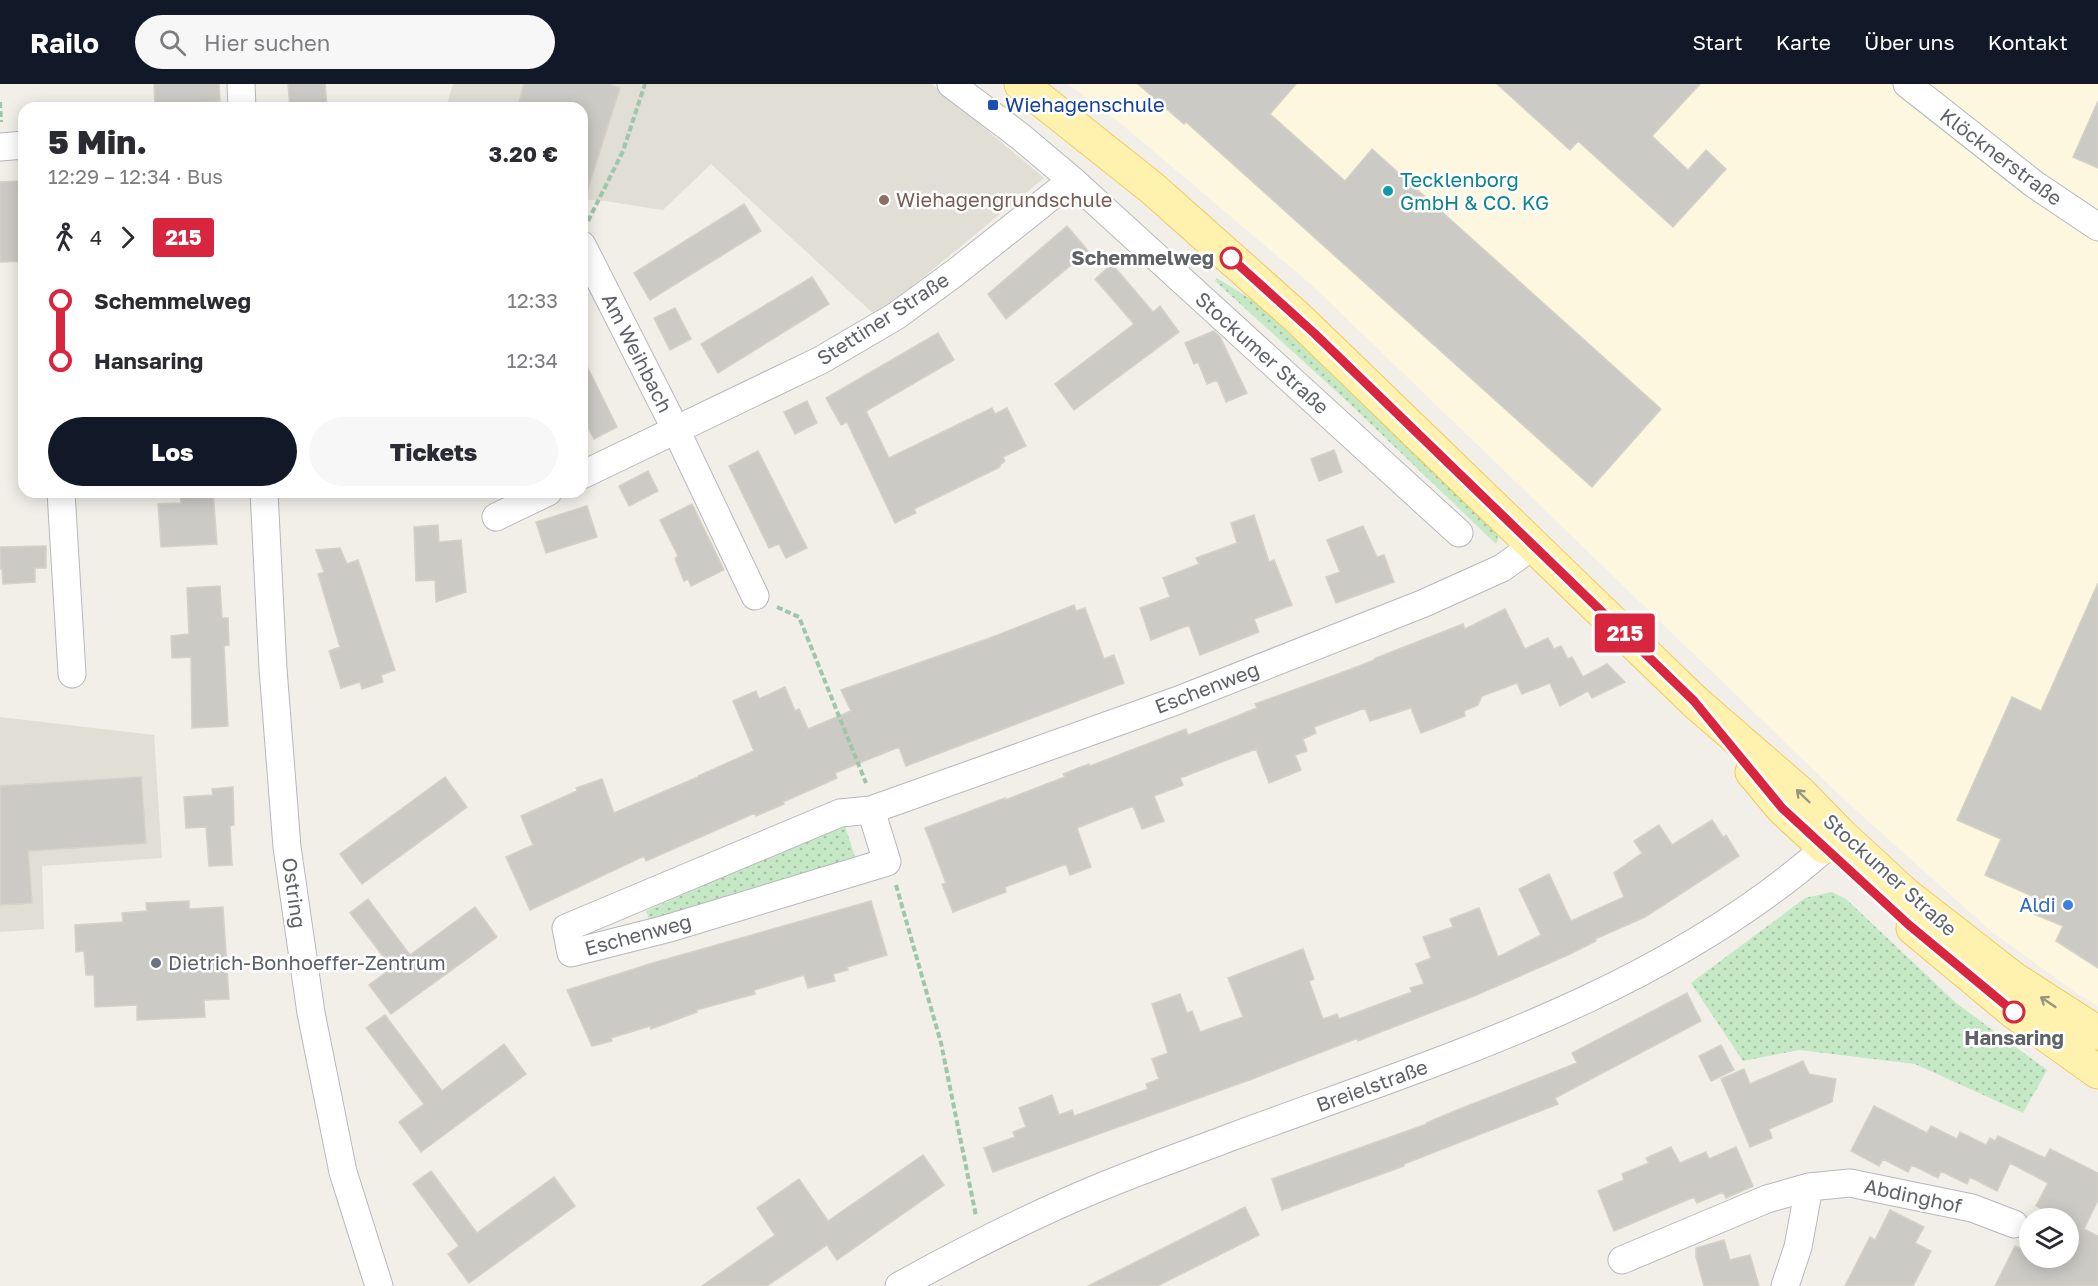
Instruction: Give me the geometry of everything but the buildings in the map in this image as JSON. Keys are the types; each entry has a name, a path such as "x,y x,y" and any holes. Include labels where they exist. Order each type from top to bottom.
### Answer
{"main road":[{"name":"Stockumer Straße","path":"1037,89 1297,317 1694,701 1800,793 1905,894 2014,979 2098,1033"},
{"name":"Stockumer Straße","path":"1694,701 1782,808 1825,848 1909,925 2014,1012 2098,1072"}],"street":[{"path":"241,84 242,102"},
{"name":"Stockumer Straße","path":"951,84 1022,137 1072,180 1459,533"},
{"name":"Klöcknerstraße","path":"1907,84 2034,184 2098,227"},
{"path":"0,147 18,146"},
{"name":"Stettiner Straße","path":"676,430 821,360 896,316 956,272 1072,180"},
{"name":"Am Weihbach","path":"588,240 755,596"},
{"name":"Am Weihbach","path":"588,472 676,430"},
{"path":"61,498 72,674"},
{"name":"Ostring","path":"264,498 273,669 285,824 311,1013 343,1172 379,1286"},
{"path":"496,517 536,498"},
{"name":"Eschenweg","path":"887,862 666,929 571,953 566,928 840,813 871,810 1176,700 1422,604 1502,568 1534,545"},
{"path":"871,810 887,862"},
{"name":"Breielstraße","path":"899,1286 983,1240 1072,1199 1231,1137 1465,1052 1594,997 1711,934 1776,889 1825,848"},
{"name":"Abdinghof","path":"1622,1260 1767,1199 1809,1187 1850,1183 1972,1208 2014,1224"},
{"path":"1785,1286 1798,1247 1809,1187"}],"path":[{"path":"588,227 622,151 645,84"},
{"path":"755,596 798,617 868,790 871,810"},
{"path":"887,862 896,884 940,1042 983,1240"}],"shaded area":[{"name":"Wiehagengrundschule","path":"453,84 932,84 1044,178 876,316 711,164 663,210 588,200 588,102 448,102"},
{"path":"1068,84 2098,84 2098,1006 1992,932 1848,803 1314,287 1119,122"},
{"path":"0,717 154,735 162,858 42,866 44,929 0,932"}],"green space":[{"path":"1217,278 1258,304 1357,397 1497,533 1496,544 1348,402 1215,281"},
{"path":"844,823 858,866 652,926 646,911"},
{"path":"1832,892 1846,899 1956,1003 2047,1070 2023,1113 1915,1064 1799,1050 1743,1061 1691,983 1805,898"}],"bus line":[{"name":"215","path":"1231,258 1314,333 1694,701 1782,808 1909,925 2014,1012"}],"place":[{"name":"Wiehagenschule","path":"993,105"},
{"name":"Tecklenborg GmbH & CO. KG","path":"1388,191"},
{"name":"Wiehagengrundschule","path":"884,200"},
{"name":"Schemmelweg","path":"1231,258"},
{"name":"Aldi","path":"2068,905"},
{"name":"Dietrich-Bonhoeffer-Zentrum","path":"156,963"},
{"name":"Hansaring","path":"2014,1012"}]}
